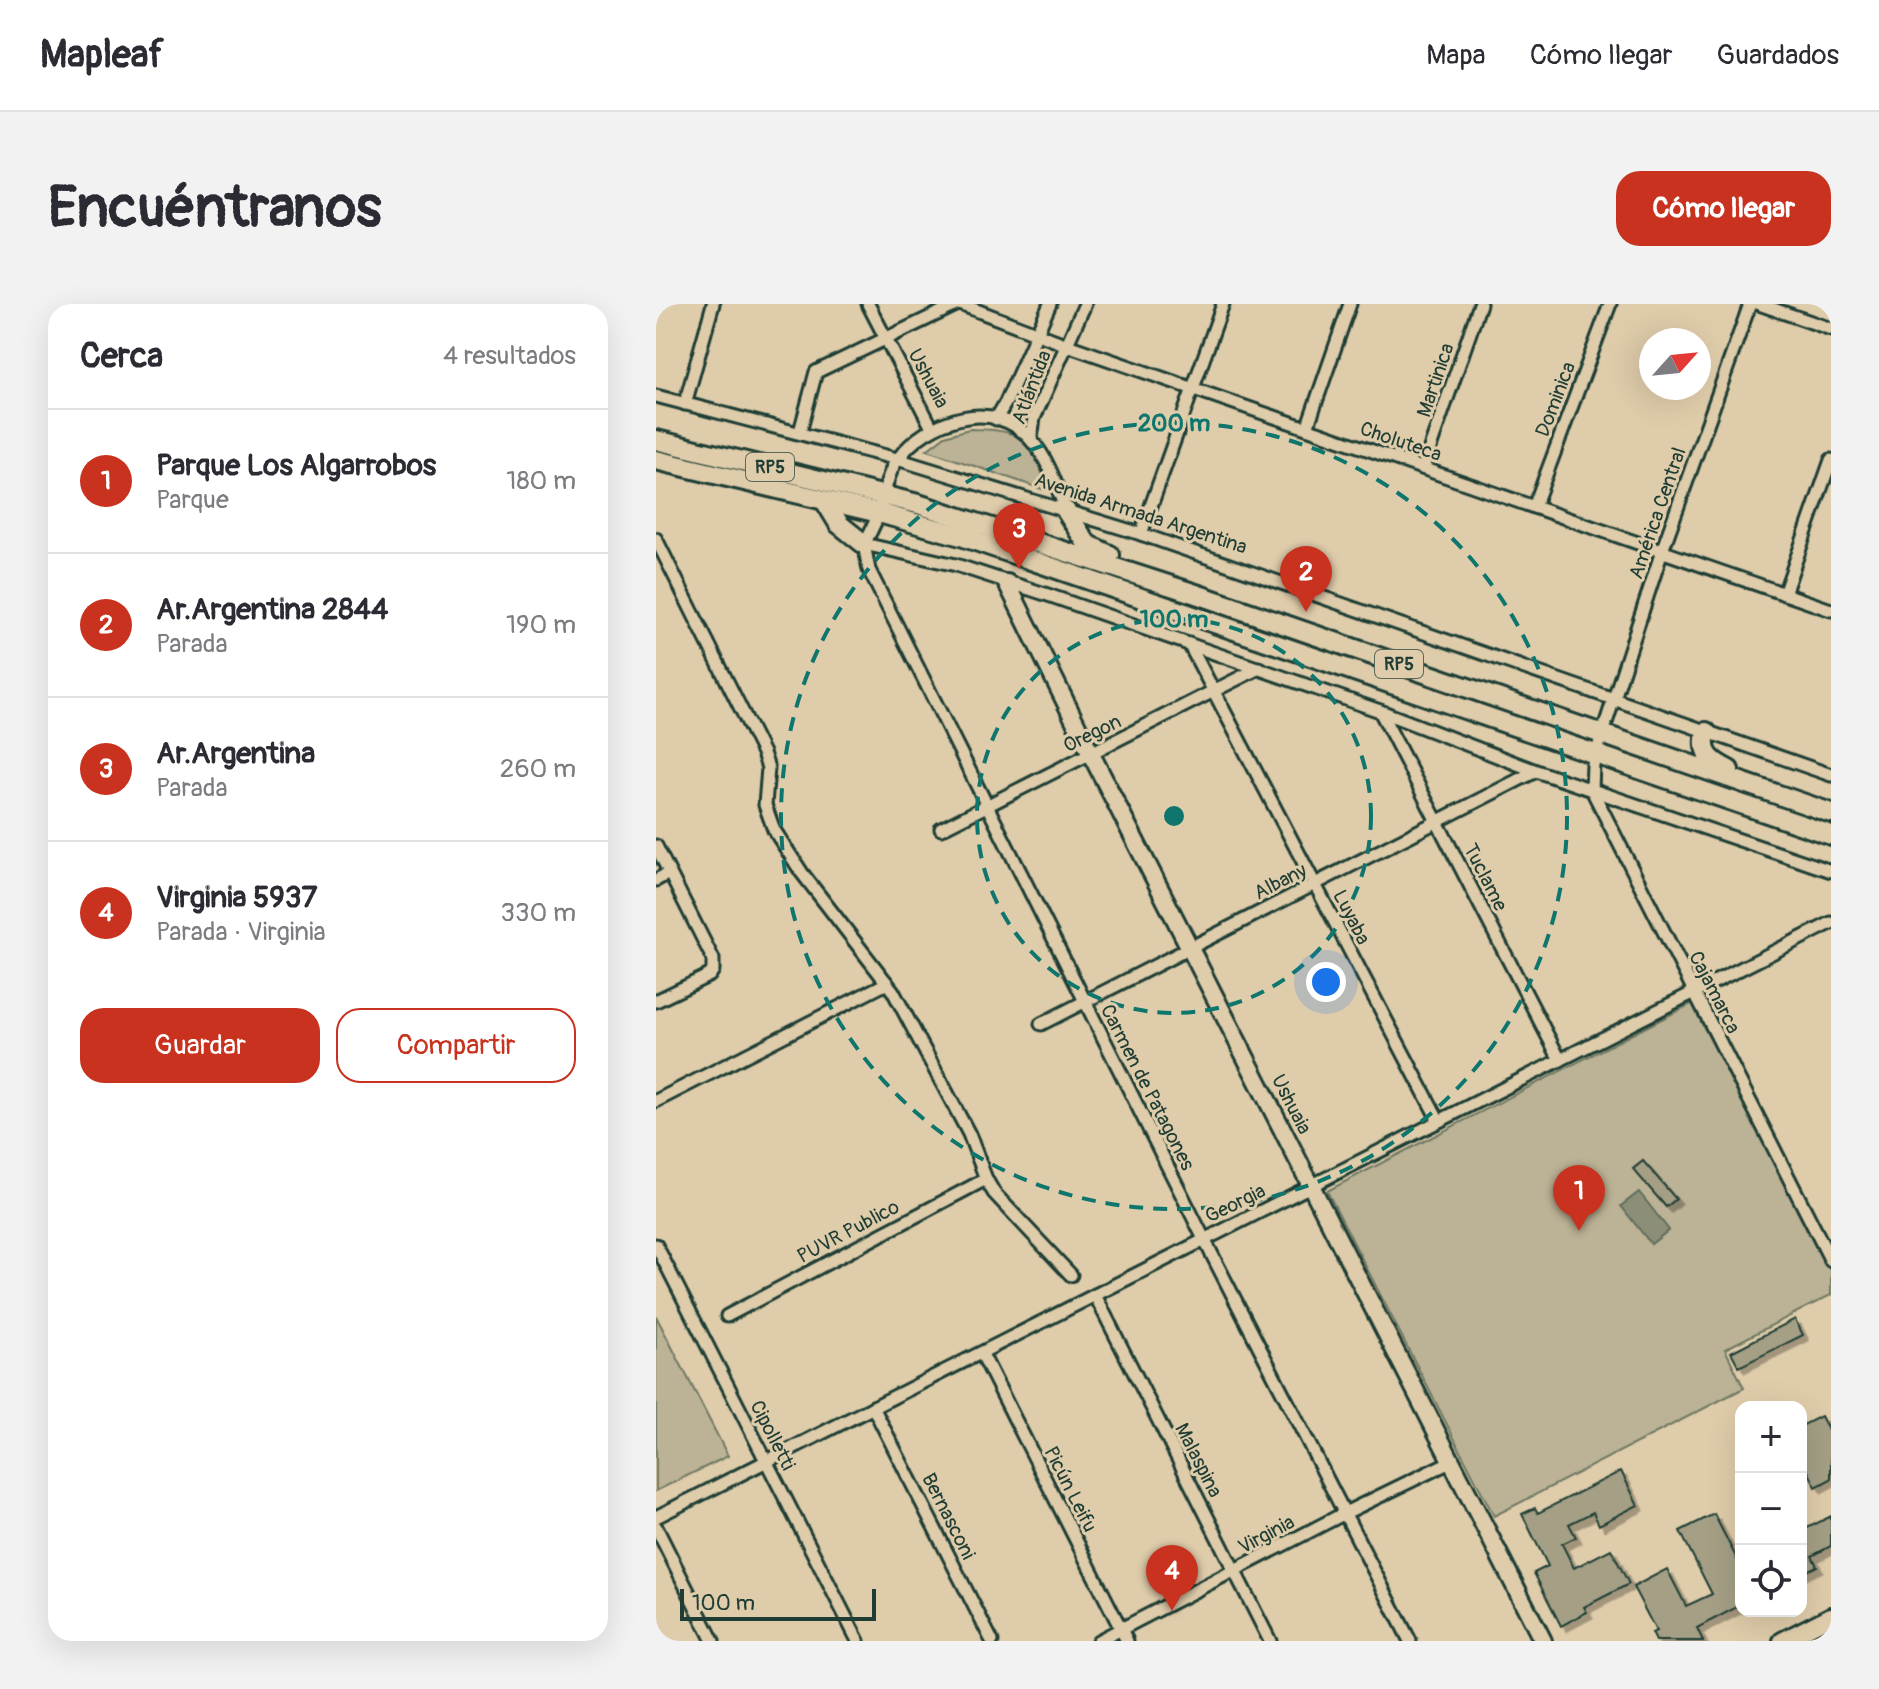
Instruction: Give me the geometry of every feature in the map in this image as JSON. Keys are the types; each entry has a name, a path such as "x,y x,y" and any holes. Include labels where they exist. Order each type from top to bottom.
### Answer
{"main road":[{"name":"RP5","path":"656,440 1196,594 1831,813"},
{"name":"RP5","path":"656,460 825,501 881,504 961,536 1831,835"},
{"path":"825,501 839,524 864,544"},
{"path":"1066,511 1093,549 1176,581 1196,594"},
{"name":"Ushuaia","path":"1007,583 1543,1641"},
{"path":"1706,732 1705,750 1708,757 1778,794"},
{"path":"1782,1641 1831,1616"}],"street":[{"path":"685,404 713,304"},
{"name":"Ushuaia","path":"868,304 932,428"},
{"name":"Choluteca","path":"800,432 812,379 821,368 959,304 1192,389 1831,610"},
{"name":"Atlántida","path":"996,419 1050,304"},
{"name":"Atlántida","path":"1031,439 1034,418 1085,304"},
{"path":"1141,534 1223,304"},
{"path":"1307,428 1350,304"},
{"name":"Martinica","path":"1423,468 1480,304"},
{"name":"Dominica","path":"1534,507 1610,304"},
{"name":"América Central","path":"1602,735 1662,551 1750,304"},
{"path":"1759,304 1831,329"},
{"name":"Avenida Armada Argentina","path":"656,396 897,459 1141,534 1831,775"},
{"path":"1066,511 1050,469 1031,439 996,419 965,416 932,428 897,459 864,544 956,565 1259,668 1536,771 1831,871"},
{"path":"1784,594 1831,460"},
{"path":"656,539 763,753 768,768 765,805 774,830 802,873 887,983 969,1134 994,1193 1071,1275"},
{"name":"Carmen de Patagones","path":"864,544 869,570 1204,1239 1410,1641"},
{"name":"Luyaba","path":"1189,644 1439,1121"},
{"name":"Oregon","path":"941,829 1259,668"},
{"name":"Tuclame","path":"1380,711 1560,1060"},
{"path":"1592,790 1595,754 1602,735"},
{"name":"Albany","path":"1041,1024 1536,771"},
{"name":"Cajamarca","path":"1592,790 1831,1261"},
{"path":"656,846 713,959 710,975 656,1001"},
{"path":"656,880 669,873"},
{"name":"Georgia","path":"656,1517 1831,923"},
{"path":"656,1101 887,983"},
{"name":"PUVR Publico","path":"727,1316 986,1179"},
{"name":"Cipolletti","path":"656,1245 858,1641"},
{"name":"Malaspina","path":"1095,1295 1270,1641"},
{"name":"Picún Leifu","path":"982,1354 1127,1641"},
{"name":"Bernasconi","path":"873,1407 992,1641"},
{"name":"Virginia","path":"1098,1641 1452,1461"},
{"path":"656,1527 713,1641"}],"shaded area":[{"path":"969,429 1004,432 1021,439 1036,459 1045,490 927,450 945,436"},
{"path":"1693,1003 1831,1271 1831,1295 1725,1349 1744,1388 1494,1516 1327,1191"},
{"path":"1639,1192 1669,1230 1651,1244 1621,1206"},
{"path":"656,1316 728,1456 656,1491"}],"building":[{"path":"1643,1161 1676,1199 1666,1207 1633,1169"},
{"path":"1795,1319 1803,1335 1739,1367 1731,1352"},
{"path":"1821,1416 1831,1436 1831,1479 1816,1487 1807,1469 1807,1423"},
{"path":"1621,1471 1638,1505 1599,1525 1593,1512 1569,1524 1576,1537 1562,1544 1574,1568 1611,1549 1629,1584 1584,1607 1587,1612 1561,1626 1534,1573 1548,1566 1522,1514 1535,1508 1538,1513"},
{"path":"1714,1514 1735,1555 1735,1608 1697,1628 1703,1641 1656,1641 1652,1633 1656,1631 1633,1587 1667,1569 1686,1606 1712,1594 1680,1531"},
{"path":"1831,1516 1831,1546 1812,1556 1817,1566 1807,1571 1807,1545 1807,1528"}],"place":[{"name":"Ar.Argentina","path":"1019,569"},
{"name":"Ar.Argentina 2844","path":"1306,612"},
{"name":"Parque Los Algarrobos","path":"1579,1231"},
{"name":"Virginia 5937","path":"1172,1611"}]}
